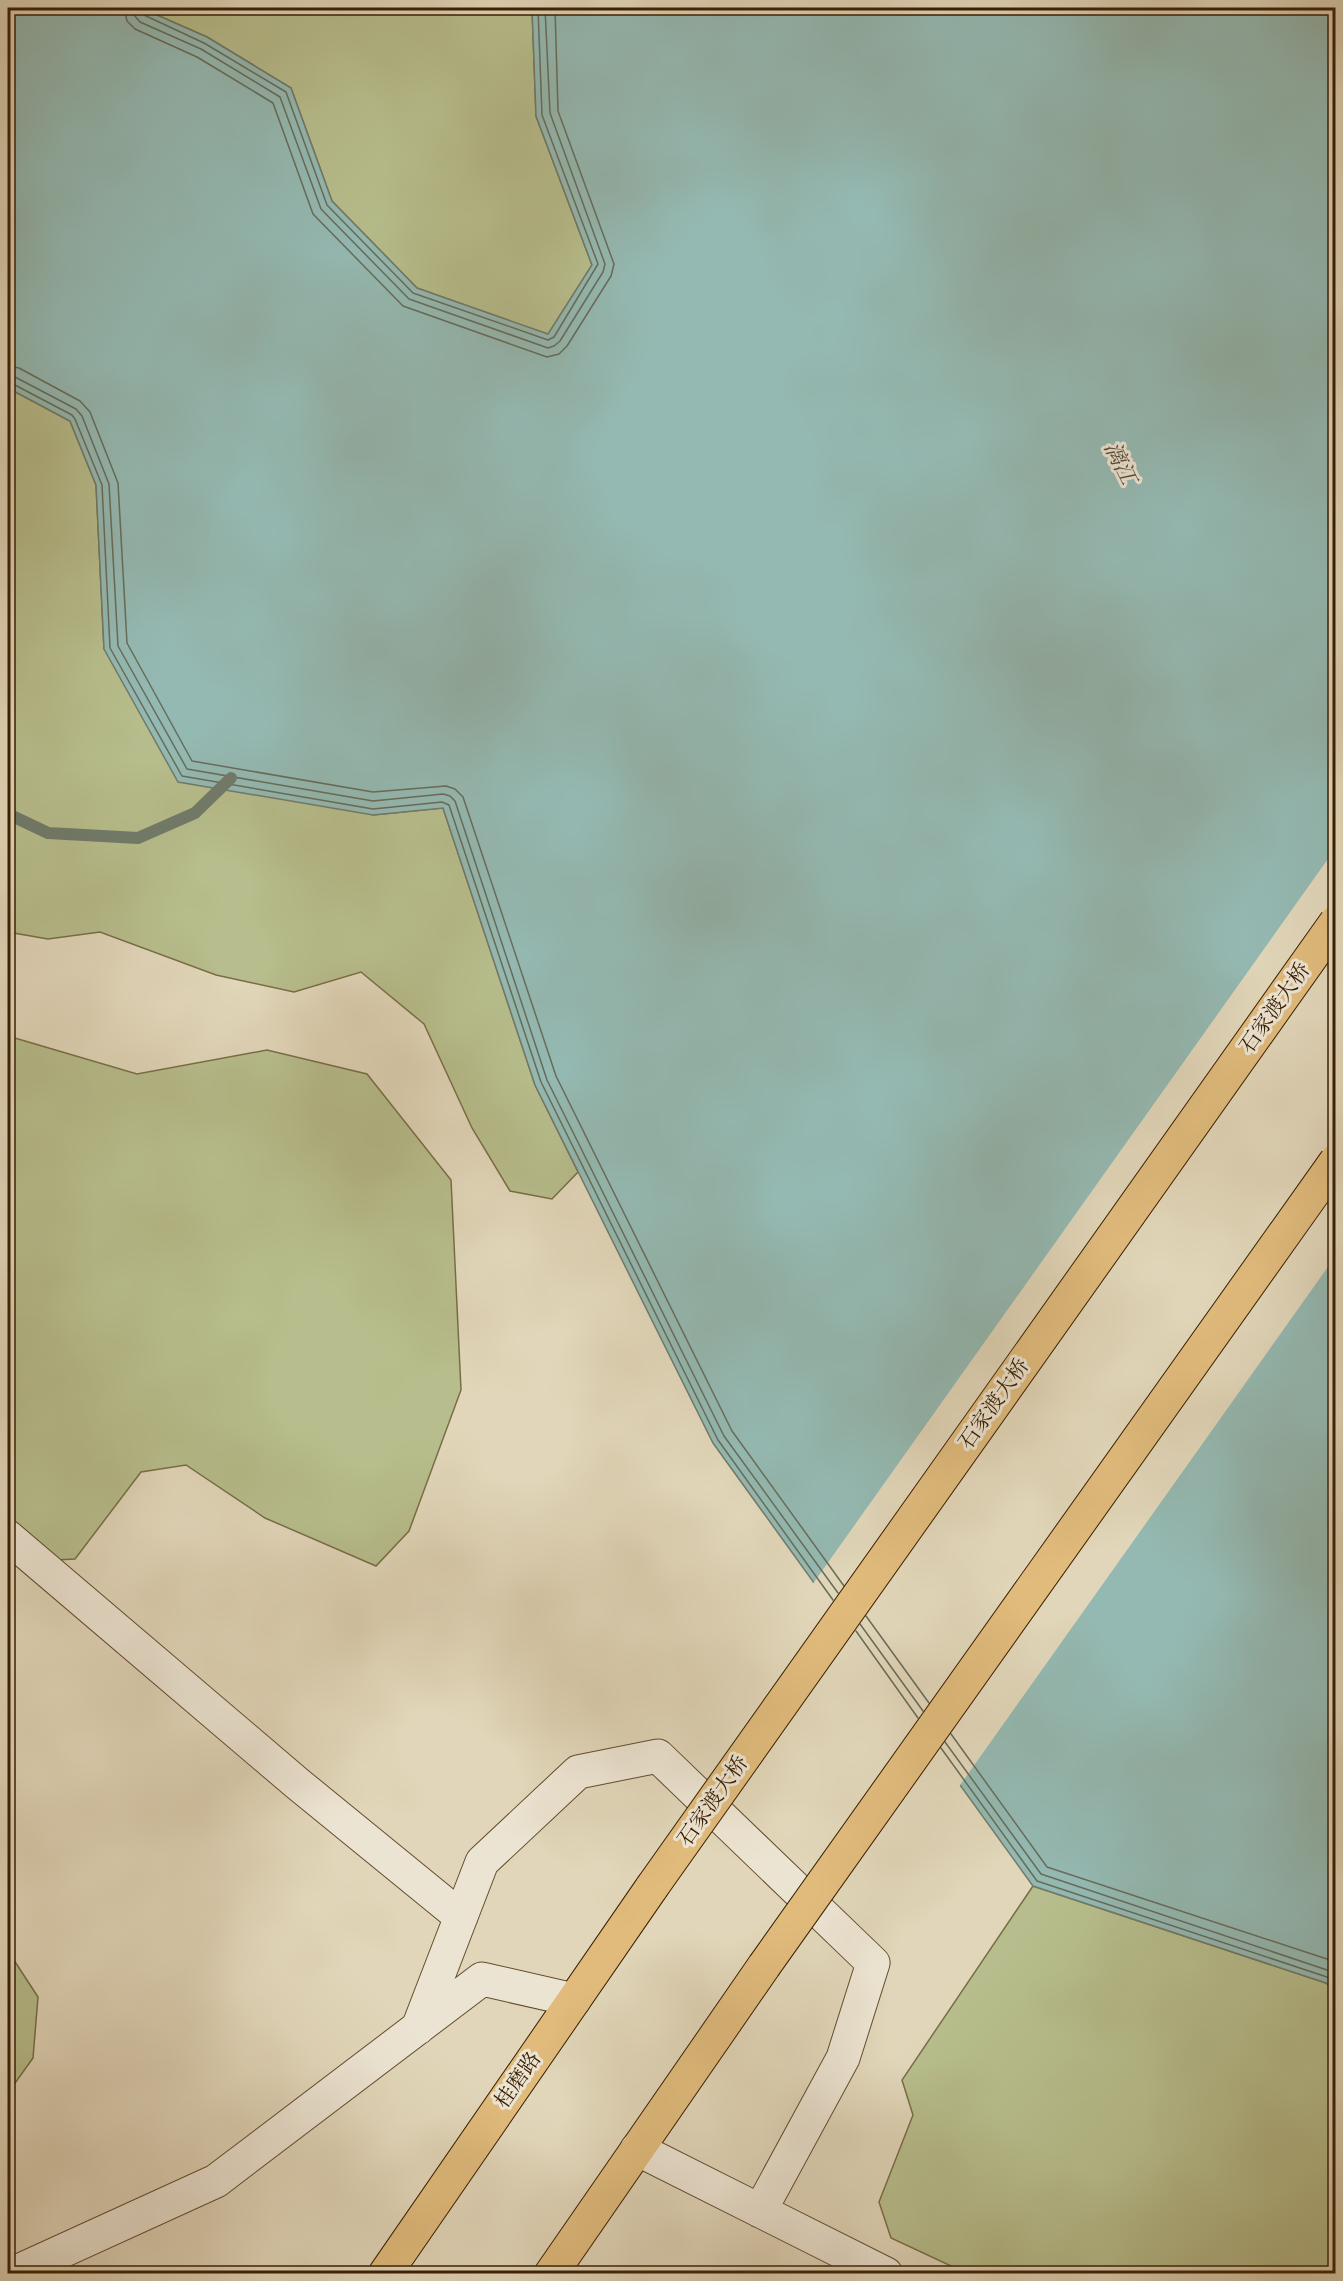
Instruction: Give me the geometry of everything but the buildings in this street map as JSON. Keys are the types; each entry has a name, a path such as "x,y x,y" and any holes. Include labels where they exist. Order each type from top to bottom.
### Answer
{"main road":[{"name":"石家渡大桥","path":"652,1887 1335,922"},
{"path":"550,2274 764,1966 1335,1161"},
{"name":"桂磨路","path":"385,2274 652,1887"}],"street":[{"path":"8,1538 289,1776 460,1917"},
{"path":"418,2028 482,1862 578,1772 658,1756 873,1963 843,2058 760,2211"},
{"path":"12,2274 216,2181 482,1979 574,2000"},
{"path":"637,2149 886,2274"}],"green space":[{"path":"141,8 532,8 536,116 592,265 548,335 417,288 332,201 291,88 207,37"},
{"path":"8,388 70,421 96,485 104,649 373,815 443,808 535,1085 578,1172 552,1199 510,1191 472,1128 424,1024 361,972 294,992 216,975 100,932 48,939 8,932"},
{"path":"8,1036 137,1074 267,1050 367,1074 451,1180 461,1390 409,1531 376,1566 265,1518 186,1465 141,1472 75,1559 37,1561 8,1538"},
{"path":"1033,1886 1326,1983 1335,1992 1335,2273 966,2273 891,2238 879,2202 913,2115 902,2080"},
{"path":"8,1951 38,1997 33,2058 8,2093"}],"water":[{"name":"漓江","path":"8,8 141,8 207,37 291,88 332,201 417,288 548,334 592,265 536,116 532,8 1335,8 1335,1992 1326,1983 1033,1886 713,1443 535,1085 443,808 373,815 178,782 104,649 96,485 70,421 8,388"}],"pier":[{"path":"1335,849 1335,1257 958,1788 812,1585"}],"waterway":[{"path":"8,814 48,833 138,838 195,813 231,778"}]}
